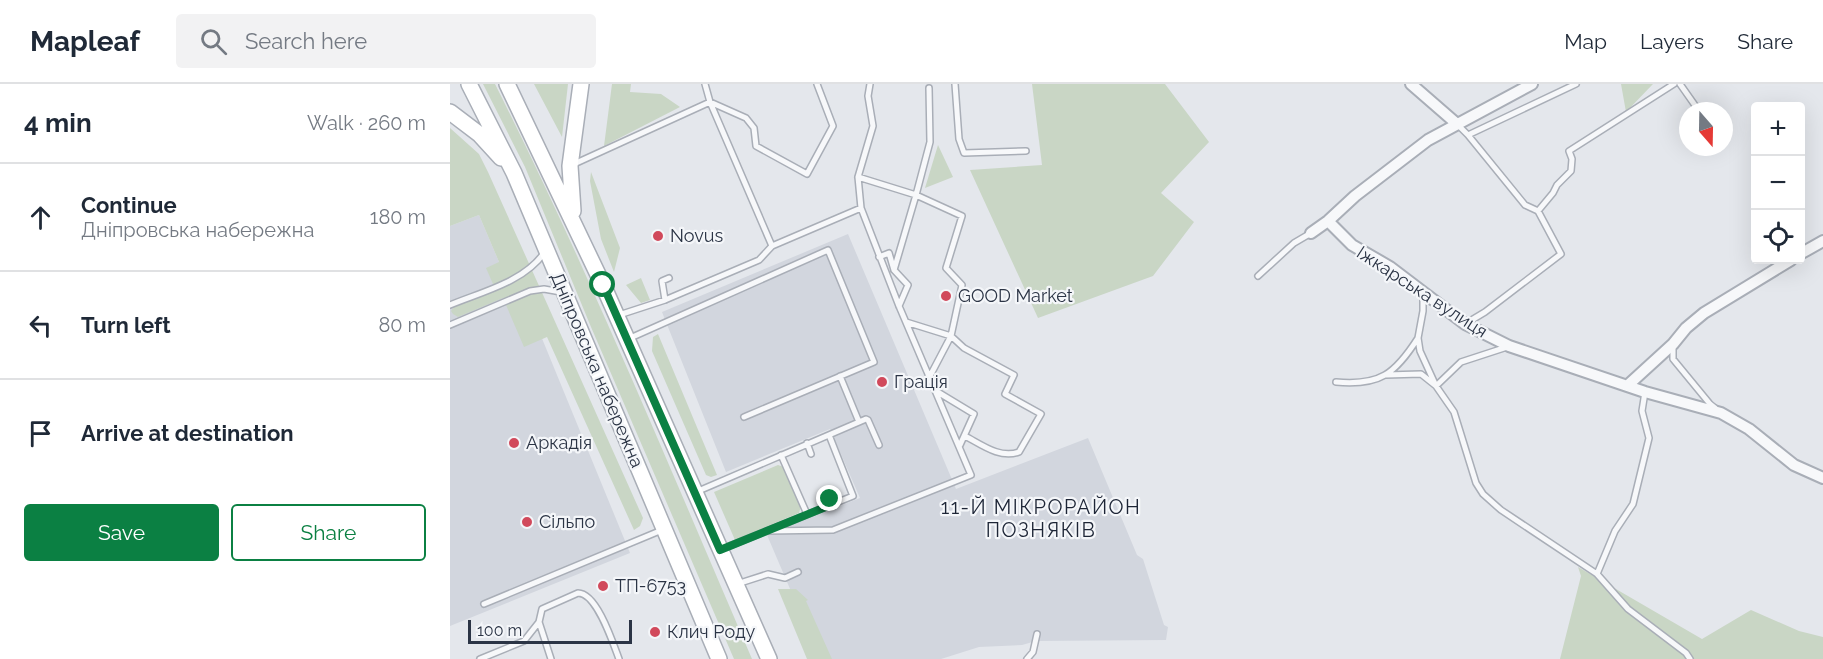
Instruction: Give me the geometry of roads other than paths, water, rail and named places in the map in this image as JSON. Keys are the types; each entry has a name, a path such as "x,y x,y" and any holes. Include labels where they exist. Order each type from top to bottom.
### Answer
{"main road":[{"name":"Дніпровська набережна","path":"469,84 514,173 719,659"},
{"path":"507,84 628,339 769,659"},
{"path":"575,225 570,166 581,84"},
{"path":"450,112 479,134 514,173"}],"street":[{"path":"1411,84 1457,124"},
{"path":"1311,233 1428,140 1532,84"},
{"name":"Іжкарська вулиця","path":"1328,221 1352,245 1390,267 1465,324 1509,346 1645,392 1721,413 1749,429 1794,465 1823,478"},
{"path":"1805,251 1823,241"},
{"path":"1627,386 1673,344 1686,328 1704,314 1785,264"}],"lane":[{"path":"705,84 710,102 772,246"},
{"path":"570,166 710,102 746,118 754,128 756,146 807,174 833,126 817,84"},
{"path":"767,531 833,530 971,475 899,306 861,208 858,177 873,126 868,96 870,84"},
{"path":"955,84 959,140 964,153 1026,151"},
{"path":"1468,135 1576,84"},
{"path":"1538,211 1557,185 1571,171 1572,159 1569,151 1674,84"},
{"path":"1680,84 1693,102"},
{"path":"894,270 930,142 929,88"},
{"path":"1457,124 1525,205 1538,211 1561,254 1485,312 1465,324"},
{"path":"858,177 916,195 962,216 946,268 962,285 951,336 930,376"},
{"path":"617,315 665,300 759,260 772,246 861,208"},
{"path":"1258,276 1294,243 1311,233"},
{"path":"450,305 490,289 530,269 546,249"},
{"path":"628,339 828,250 874,362 744,417"},
{"path":"879,257 889,253 894,270 908,285 899,306"},
{"path":"665,300 662,281 669,278"},
{"path":"450,325 535,289 565,293"},
{"path":"1423,292 1423,311 1418,338 1420,351 1436,386 1454,412 1476,483 1483,494 1501,510 1597,574 1628,609 1686,653 1690,659"},
{"path":"906,322 951,336 964,348 1014,375 1005,394 1041,414 1019,452 1011,455 1002,455 965,436"},
{"path":"1386,375 1404,360 1418,338"},
{"path":"1673,344 1672,359 1710,404 1721,413"},
{"path":"1436,386 1461,362 1509,346"},
{"path":"1336,382 1358,384 1386,375 1421,374 1436,386"},
{"path":"840,376 859,422"},
{"path":"936,391 974,414 960,445"},
{"path":"1597,574 1615,531 1633,504 1649,438 1642,411 1645,392"},
{"path":"695,492 859,422 868,420 879,445"},
{"path":"720,550 854,494 829,435"},
{"path":"807,443 811,454"},
{"path":"781,455 807,514"},
{"path":"484,604 663,529"},
{"path":"735,584 768,574 785,578 798,572"},
{"path":"480,659 524,641 539,622 542,609 546,605 583,593 603,617 620,659"},
{"path":"539,622 551,659"},
{"path":"1027,659 1033,652 1037,634"}],"place":[{"name":"Novus","path":"658,236"},
{"name":"GOOD Market","path":"946,296"},
{"name":"Грація","path":"882,382"},
{"name":"Аркадія","path":"514,443"},
{"name":"Сільпо","path":"527,522"},
{"name":"ТП-6753","path":"603,586"},
{"name":"Клич Роду","path":"655,632"}],"district":[{"name":"11-Й МІКРОРАЙОН ПОЗНЯКІВ","path":"1041,518"}]}
